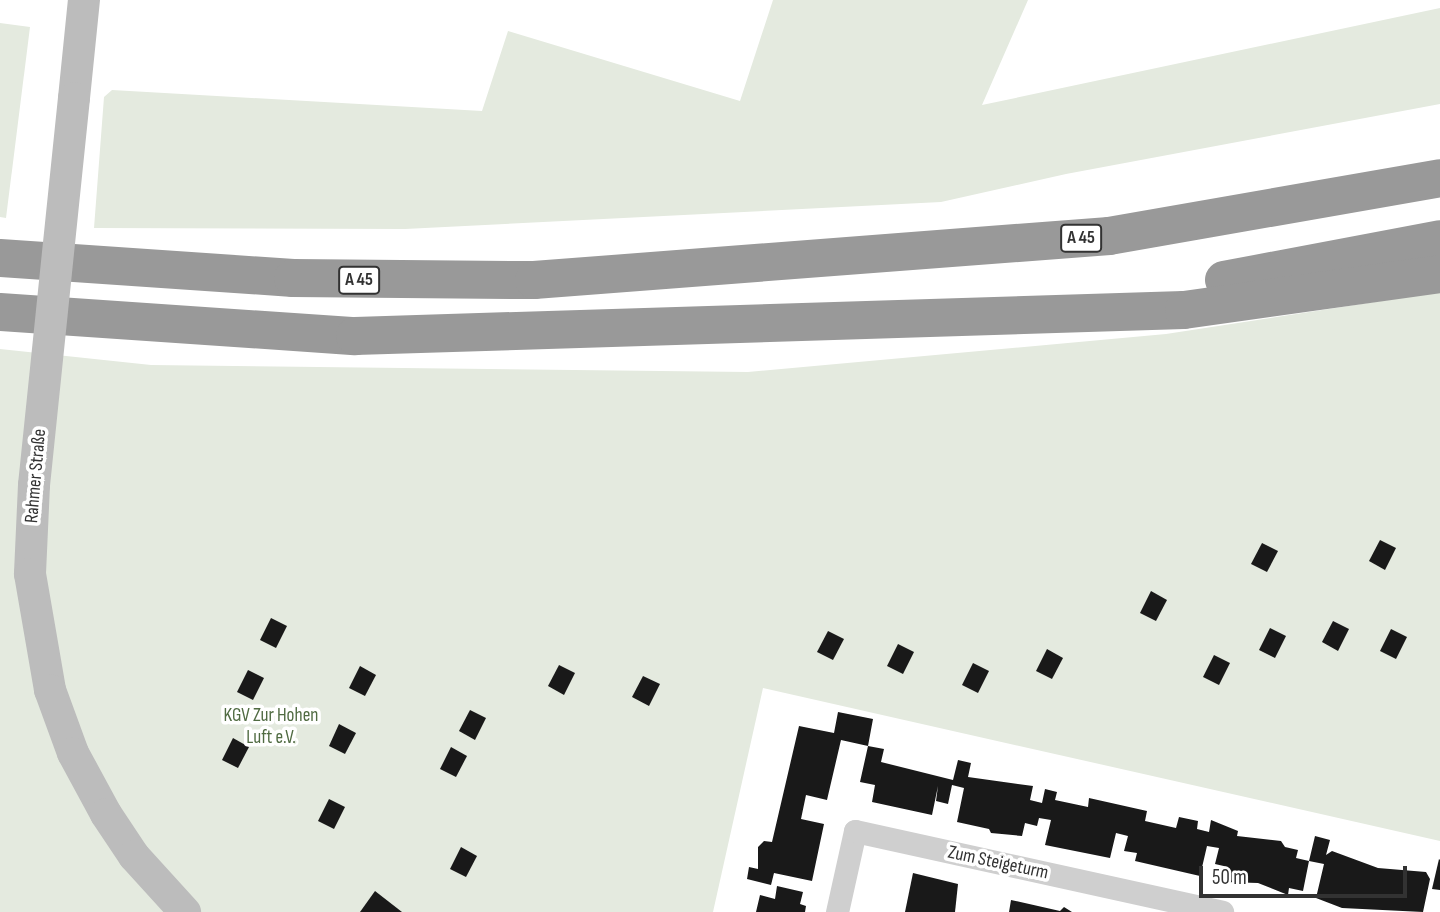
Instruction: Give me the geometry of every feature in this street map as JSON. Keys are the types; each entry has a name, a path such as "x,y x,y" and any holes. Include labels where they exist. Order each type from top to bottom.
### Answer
{"highway":[{"name":"A 45","path":"0,258 293,278 547,279 1109,236 1440,178"},
{"path":"1054,313 1440,239"},
{"path":"0,312 355,336 1184,310 1440,274"}],"main road":[{"name":"Rahmer Straße","path":"84,0 34,485 30,574 50,690 73,753 106,814 134,856 185,912"}],"street":[{"name":"Zum Steigeturm","path":"836,912 855,831 1222,912"}],"green space":[{"path":"773,0 1028,0 982,105 1440,8 1440,104 1066,174 941,202 405,229 94,228 104,97 112,90 482,111 508,31 740,101"},
{"path":"0,23 30,27 6,218 0,217"},
{"name":"KGV Zur Hohen Luft e.V.","path":"1440,292 1440,841 763,688 713,912 0,912 0,349 151,365 748,372 1166,334"}],"building":[{"path":"1380,540 1396,548 1385,570 1369,561"},
{"path":"1262,543 1278,551 1267,572 1251,564"},
{"path":"1151,591 1167,600 1156,621 1140,613"},
{"path":"271,618 287,626 276,648 260,640"},
{"path":"1333,621 1349,629 1338,651 1322,642"},
{"path":"1270,628 1286,636 1275,658 1259,650"},
{"path":"1391,629 1407,637 1396,659 1380,651"},
{"path":"828,631 844,639 833,660 817,652"},
{"path":"898,644 914,652 903,674 887,666"},
{"path":"1047,649 1063,658 1052,679 1036,671"},
{"path":"1214,655 1230,663 1219,685 1203,677"},
{"path":"973,663 989,671 978,693 962,685"},
{"path":"559,665 575,673 564,695 548,686"},
{"path":"360,666 376,675 365,696 349,688"},
{"path":"248,670 264,678 253,700 237,692"},
{"path":"643,676 660,684 649,706 632,697"},
{"path":"470,710 486,718 475,740 459,731"},
{"path":"838,712 873,719 868,746 841,740 827,800 806,795 801,819 824,824 812,881 774,873 771,885 747,879 749,867 758,869 758,847 764,841 772,842 799,726 834,733"},
{"path":"339,724 356,733 345,754 329,746"},
{"path":"233,738 249,747 238,768 222,760"},
{"path":"868,746 884,749 881,762 953,780 958,760 971,763 968,777 1033,786 1030,800 1042,803 1045,789 1057,792 1055,800 1088,807 1089,798 1147,811 1145,821 1176,828 1179,817 1198,821 1197,829 1209,832 1211,820 1238,831 1237,836 1281,841 1285,847 1298,850 1296,858 1309,861 1303,891 1289,888 1288,895 1258,883 1225,882 1228,867 1215,864 1219,848 1207,846 1200,876 1135,861 1137,853 1124,851 1128,836 1116,833 1110,858 1045,845 1051,820 1039,818 1037,826 1025,823 1022,836 991,833 989,829 957,822 964,788 952,785 948,804 936,801 938,786 932,815 872,802 875,785 860,782"},
{"path":"451,747 467,756 456,777 440,769"},
{"path":"329,799 345,807 334,829 318,821"},
{"path":"1315,836 1330,840 1326,855 1332,851 1378,868 1426,872 1430,879 1423,912 1342,908 1316,898 1324,864 1309,861"},
{"path":"461,847 477,856 466,877 450,869"},
{"path":"1440,860 1440,890 1432,889"},
{"path":"913,873 958,884 955,912 905,912"},
{"path":"777,886 803,892 800,904 806,906 805,912 756,912 760,895 775,899"},
{"path":"375,891 402,912 360,912"},
{"path":"1011,900 1060,911 1064,907 1072,912 1009,912"}]}
